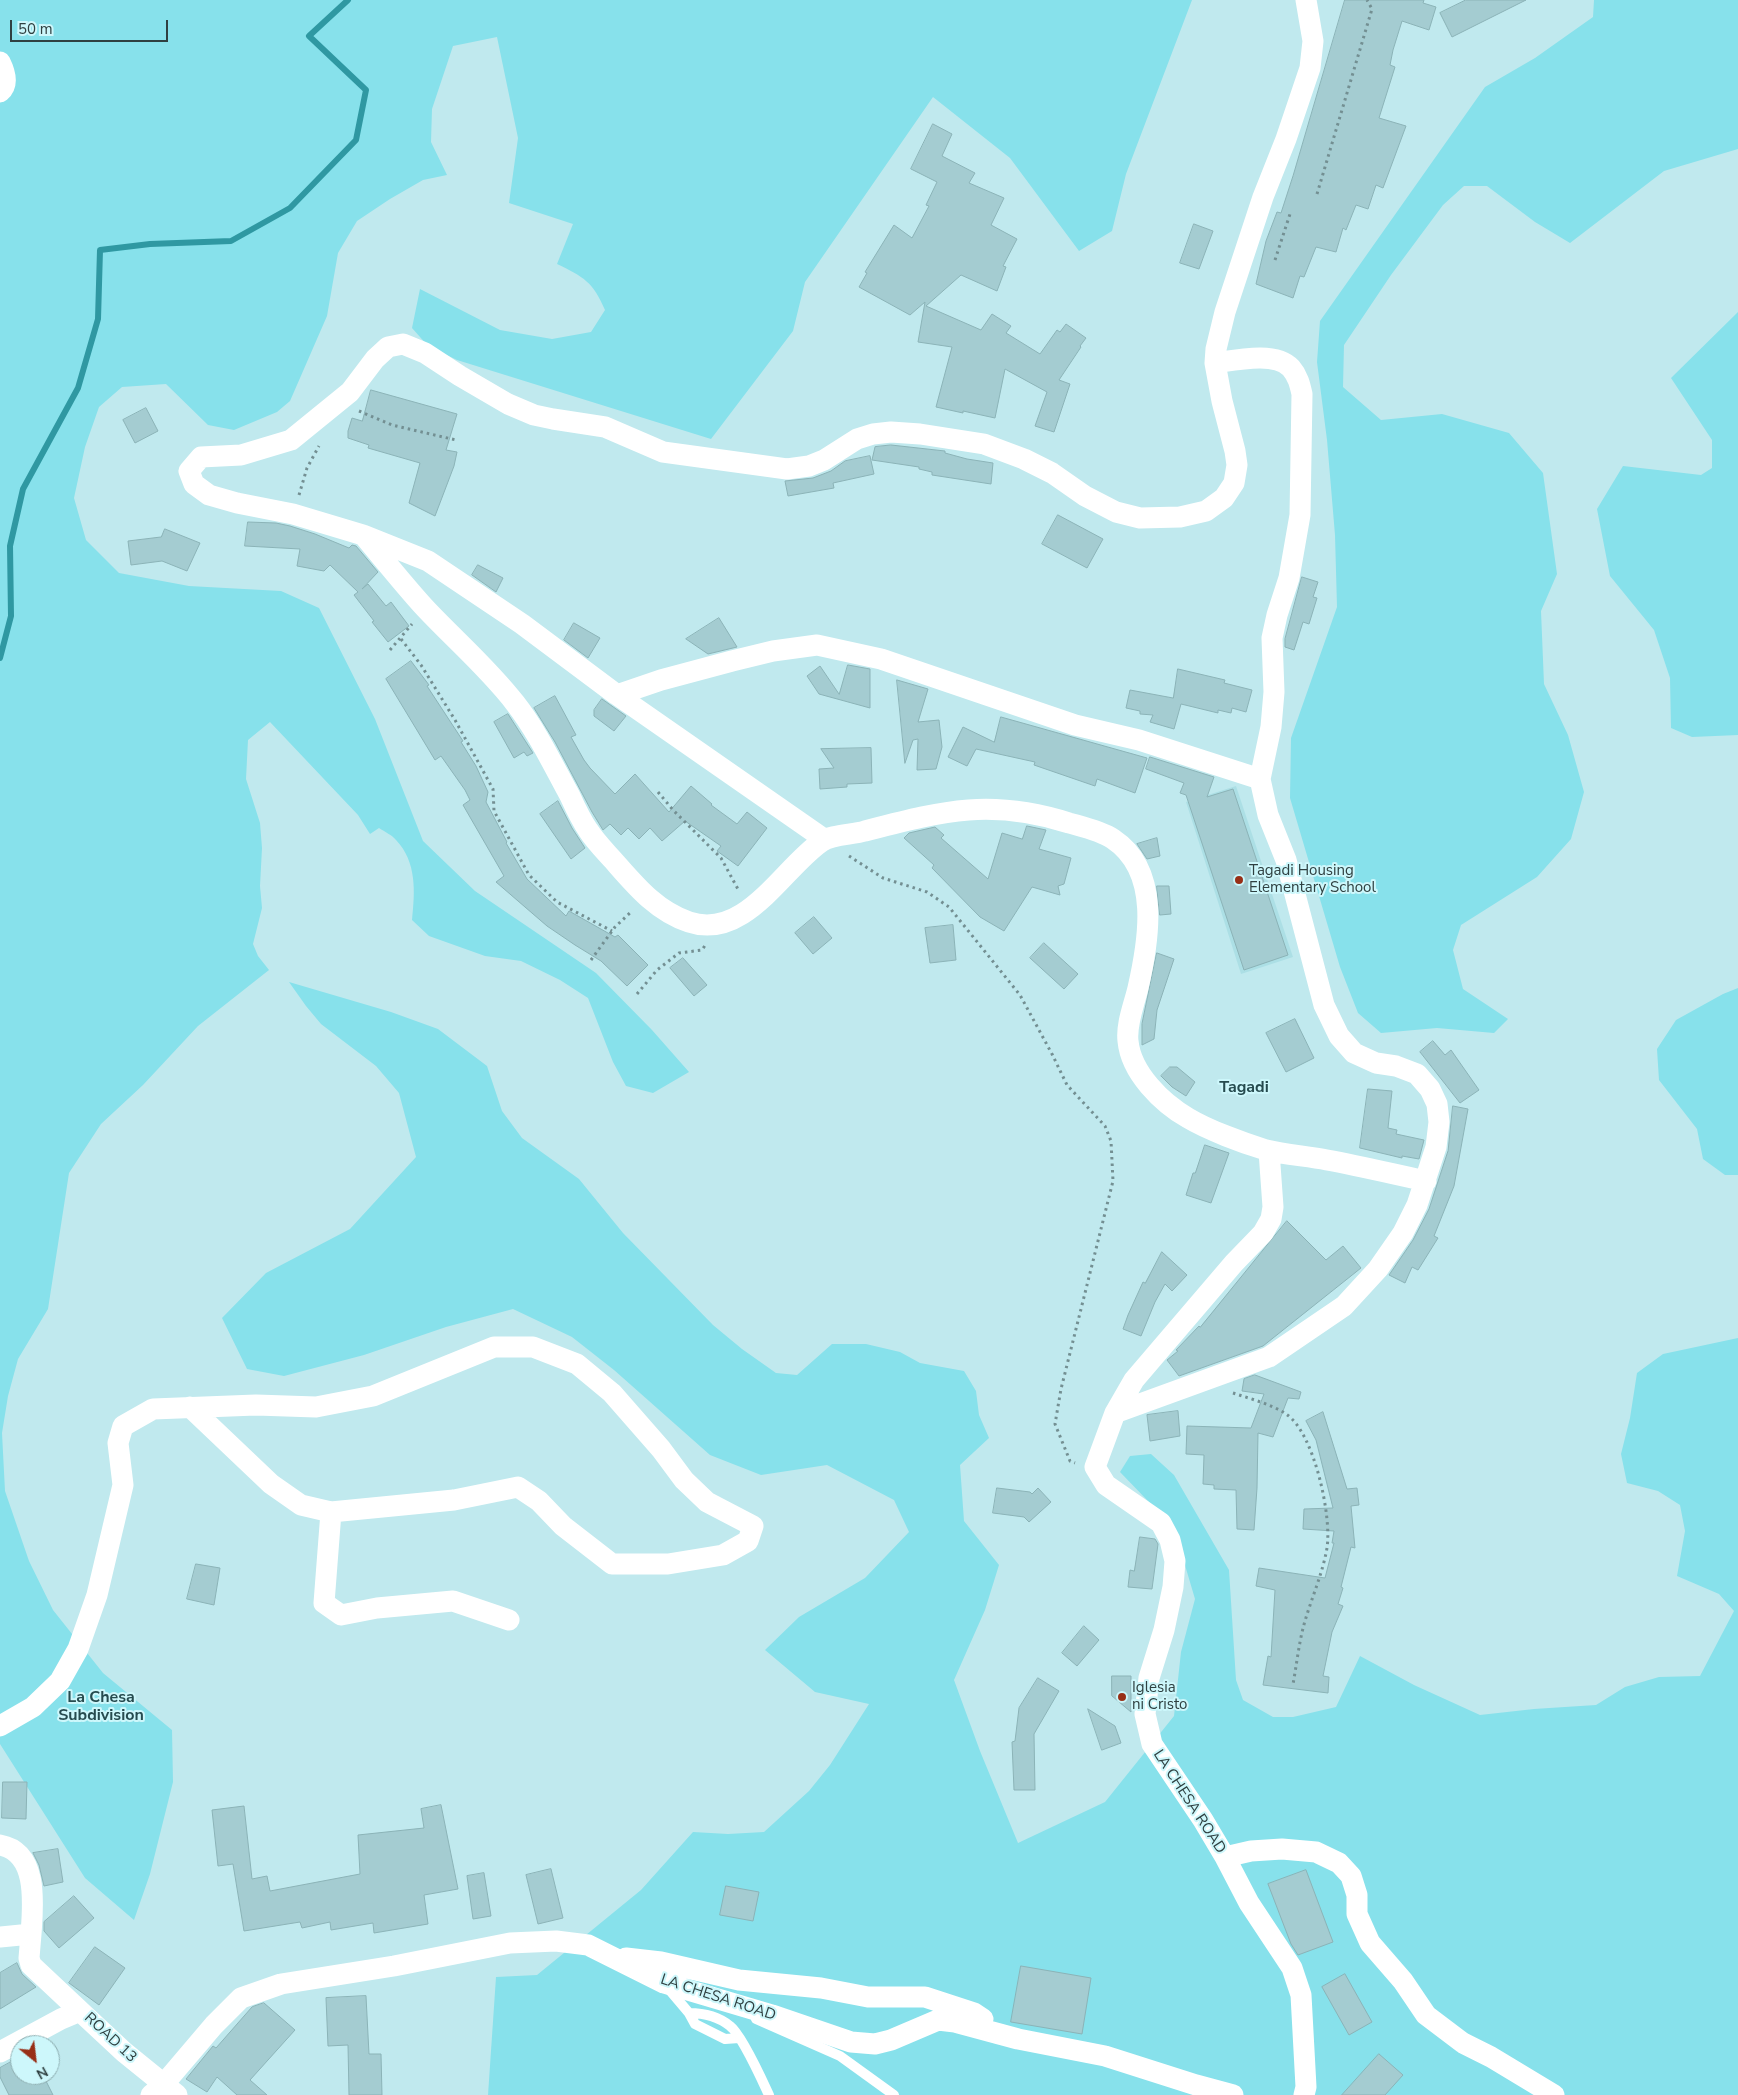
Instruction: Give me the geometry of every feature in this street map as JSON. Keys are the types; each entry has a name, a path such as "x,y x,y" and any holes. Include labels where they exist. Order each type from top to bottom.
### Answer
{"street":[{"path":"824,839 617,696 522,624 428,561 363,535 293,514 237,503 209,495 194,484 189,471 201,457 241,455 291,440 350,392 375,359 388,347 403,344 425,353 508,404 534,415 553,420 605,427 663,452 787,469 809,466 824,460 857,439 873,434 890,432 958,439 984,444 1024,459 1052,473 1085,496 1116,512 1140,518 1180,517 1206,511 1224,498 1234,483 1235,451 1222,401 1215,363 1219,330 1263,197 1286,139 1310,68 1312,41 1306,0"},
{"path":"0,62 6,81 0,92"},
{"path":"1114,1413 1202,1383 1269,1357 1344,1306 1378,1269 1403,1233 1426,1181 1436,1147 1439,1122 1437,1104 1430,1089 1417,1074 1396,1066 1376,1063 1354,1053 1339,1036 1324,1005 1286,860 1268,815 1260,779 1271,727 1274,692 1271,662 1272,638 1289,578 1300,515 1302,394 1297,376 1291,368 1280,360 1271,358 1240,359 1215,363"},
{"path":"363,535 424,607 494,677 519,708 549,757 588,831 634,885 648,899 663,909 690,923 713,926 749,909 824,839 956,810 983,808 1030,811 1112,838 1130,854 1140,868 1145,884 1147,951 1130,1020 1128,1040 1134,1063 1157,1095 1187,1118 1269,1151 1326,1160 1426,1181"},
{"path":"617,696 694,671 773,651 817,645 881,659 1075,725 1139,740 1260,779"},
{"path":"1096,1467 1114,1413 1134,1380 1234,1263 1263,1233 1271,1219 1273,1207 1269,1151"},
{"path":"0,1726 33,1707 60,1681 78,1649 97,1595 123,1485 118,1444 123,1426 153,1409 190,1407 256,1405 316,1407 374,1396 494,1347 533,1347 577,1364 624,1407 661,1449 684,1480 707,1502 753,1526 748,1541 723,1555 668,1564 612,1564 563,1526 539,1502 518,1487 454,1500 331,1512 301,1505 271,1484 190,1407"},
{"name":"LA CHESA ROAD","path":"1096,1467 1106,1485 1161,1523 1170,1540 1175,1560 1173,1587 1164,1630 1149,1678 1146,1714 1152,1744 1225,1857 1249,1903 1292,1968 1301,1995 1306,2087 1304,2095"},
{"path":"331,1512 324,1603 341,1615 377,1608 453,1600 509,1620"},
{"path":"0,1846 12,1850 23,1861 31,1879 34,1897 29,1958 31,1965 80,2010"},
{"path":"1225,1857 1251,1851 1282,1849 1316,1852 1339,1862 1351,1876 1357,1895 1357,1914 1370,1943 1403,1980 1426,2015 1463,2043 1491,2057 1554,2095"},
{"path":"0,1937 31,1934"},
{"name":"LA CHESA ROAD","path":"163,2092 214,2025 241,1998 281,1984 394,1966 510,1943 564,1942 588,1945 664,1983 704,1994 851,2042 875,2044 891,2040 938,2020 955,2022 1018,2039 1106,2056 1233,2095"},
{"path":"614,1957 660,1962 739,1980 821,1988 868,1996 925,1997 974,2013 1018,2039"},
{"name":"ROAD 13","path":"0,2052 80,2010 163,2092"}],"lane":[{"path":"664,1983 695,2024 725,2039 739,2038"},
{"path":"704,1994 772,2027 840,2056 894,2095"},
{"path":"689,2014 701,2013 732,2027 758,2070 769,2095"}],"path":[{"path":"1317,194 1372,9 1367,0"},
{"path":"1275,260 1290,214"},
{"path":"355,409 392,425 456,440"},
{"path":"293,514 306,468 324,439"},
{"path":"390,650 401,639 424,607"},
{"path":"401,639 421,665 455,720 493,789 494,811 529,875 557,902 612,931"},
{"path":"658,792 672,810 721,858 749,909"},
{"path":"824,839 883,878 927,892 949,907 986,950 1020,995 1067,1085 1105,1126 1111,1141 1113,1181 1061,1389 1055,1424 1070,1461 1096,1467"},
{"path":"591,960 625,915 648,899"},
{"path":"637,994 657,970 679,952 702,950 711,937 713,926"},
{"path":"1202,1383 1271,1406 1287,1414 1301,1428 1312,1451 1319,1476 1327,1526 1327,1547 1304,1623 1293,1684"}],"shaded area":[{"path":"0,0 1192,0 1126,174 1112,231 1079,251 1010,158 933,97 805,282 793,331 711,439 457,360 428,346 412,328 420,289 500,330 552,339 591,332 605,310 587,281 557,264 573,224 509,203 518,138 497,37 453,46 432,109 431,142 447,175 423,180 357,221 338,253 327,316 290,401 277,412 234,430 208,425 166,384 122,387 99,407 85,447 74,498 86,540 119,573 189,586 281,591 319,608 375,719 423,841 475,891 596,973 652,1030 689,1072 653,1093 626,1086 613,1062 588,998 560,980 521,961 485,956 429,936 412,920 414,888 411,868 403,849 394,838 379,828 370,834 358,815 270,722 248,740 246,779 260,823 262,848 260,886 262,908 253,944 258,956 269,970 198,1026 143,1085 101,1124 69,1173 48,1309 18,1359 8,1396 2,1433 5,1491 29,1561 53,1610 103,1673 172,1730 173,1782 150,1874 134,1920 85,1878 0,1744"},
{"path":"1594,0 1738,0 1738,149 1664,171 1570,243 1535,222 1487,186 1464,186 1443,205 1391,275 1344,345 1343,387 1381,420 1442,414 1509,433 1543,473 1557,574 1541,611 1544,684 1568,735 1584,792 1571,839 1537,877 1461,925 1453,950 1463,989 1508,1019 1494,1033 1437,1028 1381,1033 1358,1013 1340,967 1290,798 1291,738 1337,607 1335,535 1327,440 1317,362 1320,321 1485,87 1535,58 1593,17"},
{"path":"1738,312 1738,735 1692,737 1671,728 1670,678 1654,630 1610,576 1597,509 1623,466 1701,475 1712,468 1712,440 1671,378"},
{"name":"Tagadi Housing Elementary School","path":"1236,786 1293,957 1241,974 1186,802"},
{"path":"289,982 391,1012 438,1029 487,1066 502,1111 522,1138 579,1179 623,1233 713,1325 742,1349 776,1373 797,1375 832,1344 866,1344 900,1352 920,1363 964,1371 976,1391 979,1415 989,1438 960,1465 964,1521 999,1565 985,1610 954,1680 980,1751 1018,1843 1105,1802 1174,1716 1181,1652 1195,1599 1174,1528 1120,1472 1130,1456 1151,1454 1174,1475 1229,1570 1236,1680 1243,1700 1273,1717 1293,1717 1336,1707 1360,1656 1414,1685 1480,1715 1596,1705 1625,1687 1659,1677 1700,1676 1734,1611 1719,1594 1677,1576 1685,1531 1680,1505 1658,1491 1627,1483 1621,1454 1630,1418 1637,1373 1663,1354 1738,1338 1738,2095 488,2095 496,1977 537,1975 641,1890 693,1832 728,1834 764,1832 809,1791 830,1765 869,1704 815,1692 765,1650 799,1617 865,1578 909,1532 894,1500 827,1465 761,1475 710,1455 614,1370 572,1337 513,1309 446,1327 364,1355 284,1376 247,1369 222,1318 266,1273 350,1229 416,1157 399,1093 376,1066 321,1024"},
{"path":"1738,988 1738,1175 1725,1175 1703,1159 1697,1129 1659,1080 1657,1049 1676,1020 1723,994"}],"building":[{"path":"1345,0 1424,0 1423,3 1436,7 1429,30 1402,21 1393,50 1390,65 1395,67 1379,118 1406,126 1383,188 1376,185 1368,209 1356,205 1346,230 1343,228 1336,252 1316,247 1304,277 1300,276 1293,298 1256,284 1266,241 1277,212 1281,213"},
{"path":"1466,0 1526,0 1452,37 1440,13"},
{"path":"933,124 952,134 942,156 975,173 969,183 1004,198 991,225 1017,239 1003,266 1006,267 997,291 961,275 926,306 981,330 992,314 1011,326 1006,333 1040,354 1057,330 1060,332 1066,324 1086,338 1059,380 1070,384 1054,432 1035,426 1047,392 1005,369 995,418 936,407 952,347 918,342 925,302 910,315 859,287 867,273 865,272 894,225 912,238 929,206 926,205 937,182 911,169"},
{"path":"1194,224 1213,231 1199,269 1180,263"},
{"path":"371,390 457,414 446,450 457,452 454,466 435,516 409,503 420,463 368,448 369,445 348,438 352,418 362,421"},
{"path":"146,408 158,431 135,443 123,420"},
{"path":"891,445 945,451 945,453 967,459 993,463 991,484 932,475 932,472 919,469 919,467 872,460 875,447"},
{"path":"870,456 874,474 833,483 834,488 788,496 785,481 813,478 831,471 845,461"},
{"path":"1058,515 1103,539 1087,568 1042,544"},
{"path":"248,522 276,523 290,526 349,548 352,545 356,546 378,572 362,589 368,584 386,606 391,602 409,626 388,642 354,595 358,592 330,565 324,571 297,566 300,549 245,546"},
{"path":"165,529 200,543 187,571 162,561 131,565 128,541 161,537"},
{"path":"478,565 503,578 496,592 472,575"},
{"path":"1302,577 1318,582 1313,597 1317,598 1309,624 1303,622 1294,650 1285,647 1285,639"},
{"path":"719,618 737,647 708,654 686,639"},
{"path":"574,623 600,638 588,658 564,640"},
{"path":"411,661 429,685 427,686 463,741 461,742 476,766 488,792 486,802 506,843 527,879 566,916 569,911 615,937 618,935 648,965 627,986 601,961 547,926 496,882 504,876 463,805 470,800 465,790 441,756 435,760 386,679"},
{"path":"848,665 870,669 870,708 819,694 807,676 820,666 839,694"},
{"path":"1178,669 1225,680 1224,683 1252,690 1246,712 1232,708 1231,713 1218,710 1218,713 1181,704 1174,729 1150,722 1153,715 1140,714 1140,711 1126,708 1130,690 1173,698"},
{"path":"897,680 928,689 918,722 939,720 942,747 936,769 917,770 918,739 913,740 905,763"},
{"path":"555,696 576,735 571,737 584,760 615,794 635,774 669,812 691,786 711,805 737,824 747,812 767,828 738,866 717,851 721,846 685,821 662,841 650,828 639,839 628,828 621,835 610,824 603,830 555,742 534,708"},
{"path":"602,699 626,716 614,731 594,716 594,710"},
{"path":"508,714 533,753 527,756 524,752 514,758 494,722"},
{"path":"1001,717 1147,758 1135,793 1097,779 1095,786 1034,765 1035,762 976,749 967,766 948,757 963,727 994,742"},
{"path":"871,748 872,783 847,784 847,787 820,789 819,769 834,768 821,749"},
{"name":"Tagadi Housing Elementary School","path":"1150,757 1214,777 1207,797 1233,789 1288,955 1244,970 1186,795 1180,793 1184,783 1146,769"},
{"path":"558,801 585,848 571,859 540,814"},
{"path":"1027,826 1046,830 1039,849 1071,858 1064,884 1058,886 1060,895 1032,887 1004,931 980,917 932,868 934,865 904,838 909,833 935,827 944,835 941,838 988,879 1002,833 1022,839"},
{"path":"1157,838 1160,856 1147,859 1137,844"},
{"path":"1157,886 1169,886 1171,914 1160,915"},
{"path":"814,917 832,938 813,954 795,933"},
{"path":"953,925 956,960 930,963 925,928"},
{"path":"1044,943 1078,974 1064,989 1030,958"},
{"path":"1157,953 1174,959 1157,1010 1154,1039 1142,1045 1142,1024"},
{"path":"683,958 707,985 694,996 670,968"},
{"path":"1295,1019 1314,1058 1286,1072 1266,1033"},
{"path":"1433,1041 1445,1055 1451,1050 1479,1090 1460,1103 1420,1052"},
{"path":"1170,1067 1177,1067 1195,1082 1186,1096 1172,1087 1161,1076"},
{"path":"1368,1089 1392,1091 1388,1128 1397,1130 1396,1134 1424,1140 1419,1159 1402,1156 1402,1158 1360,1148"},
{"path":"1453,1106 1468,1109 1454,1186 1434,1236 1438,1238 1418,1270 1412,1267 1405,1283 1389,1275 1413,1240 1429,1209 1448,1151"},
{"path":"1205,1145 1229,1153 1211,1203 1186,1195"},
{"path":"1287,1221 1326,1260 1343,1246 1361,1268 1263,1346 1179,1376 1167,1360 1200,1327"},
{"path":"1162,1252 1187,1275 1172,1291 1165,1284 1155,1302 1141,1336 1123,1329 1143,1282 1145,1283"},
{"path":"1255,1375 1301,1392 1299,1399 1288,1398 1273,1437 1258,1433 1254,1530 1237,1529 1236,1490 1214,1489 1214,1485 1203,1484 1204,1455 1186,1454 1187,1426 1251,1428 1264,1394 1242,1391 1244,1379"},
{"path":"1178,1411 1180,1436 1150,1441 1147,1415"},
{"path":"1323,1412 1347,1489 1357,1488 1359,1505 1351,1506 1355,1548 1351,1547 1341,1587 1343,1588 1338,1604 1343,1606 1332,1632 1323,1676 1329,1677 1328,1693 1263,1685 1268,1656 1271,1657 1275,1590 1256,1586 1259,1568 1325,1578 1334,1543 1332,1543 1334,1531 1303,1529 1304,1509 1333,1508 1316,1440 1306,1421"},
{"path":"997,1488 1030,1492 1032,1494 1038,1488 1051,1502 1029,1522 1024,1517 993,1513"},
{"path":"1140,1537 1155,1539 1158,1544 1152,1589 1128,1587 1130,1570 1134,1571"},
{"path":"196,1564 220,1568 214,1605 187,1599"},
{"path":"1084,1626 1099,1640 1077,1666 1062,1653"},
{"name":"Iglesia ni Cristo","path":"1112,1676 1131,1676 1131,1712 1112,1696"},
{"path":"1038,1678 1059,1691 1034,1734 1035,1790 1014,1790 1012,1742 1015,1741 1019,1708"},
{"path":"1088,1709 1115,1726 1121,1743 1102,1750"},
{"path":"3,1782 27,1782 26,1819 2,1818"},
{"path":"441,1805 458,1889 424,1895 428,1924 374,1933 373,1923 331,1930 330,1922 302,1928 300,1922 244,1931 233,1864 218,1866 212,1810 244,1806 252,1879 267,1876 270,1891 360,1874 358,1835 424,1828 421,1809"},
{"path":"58,1849 63,1882 44,1886 39,1865 33,1853"},
{"path":"551,1869 563,1918 538,1924 526,1875"},
{"path":"1306,1870 1333,1942 1298,1955 1291,1944 1268,1884"},
{"path":"484,1873 491,1916 473,1919 467,1876"},
{"path":"726,1886 759,1892 753,1921 720,1915"},
{"path":"74,1896 94,1918 59,1948 44,1931 44,1922"},
{"path":"95,1947 125,1968 99,2005 69,1983"},
{"path":"17,1963 22,1974 36,1987 0,2009 0,1973"},
{"path":"1021,1966 1091,1978 1082,2034 1011,2022"},
{"path":"1345,1974 1372,2022 1349,2035 1322,1987"},
{"path":"366,1996 369,2054 381,2054 382,2095 349,2095 348,2045 328,2046 326,1998"},
{"path":"264,2003 295,2030 250,2080 267,2095 237,2095 217,2077 207,2092 186,2079 213,2046 216,2048 252,2007"},
{"path":"1379,2054 1403,2075 1385,2095 1342,2095"},
{"path":"10,2062 10,2085 48,2085 53,2095 9,2095 0,2077 0,2068"}],"waterway":[{"path":"0,658 11,616 10,546 23,489 78,388 98,319 100,250 150,244 231,241 290,208 356,140 366,90 309,36 348,0"}],"place":[{"name":"Tagadi Housing Elementary School","path":"1239,880"},
{"name":"Iglesia ni Cristo","path":"1122,1697"}],"district":[{"name":"Tagadi","path":"1244,1088"},
{"name":"La Chesa Subdivision","path":"101,1707"}]}
